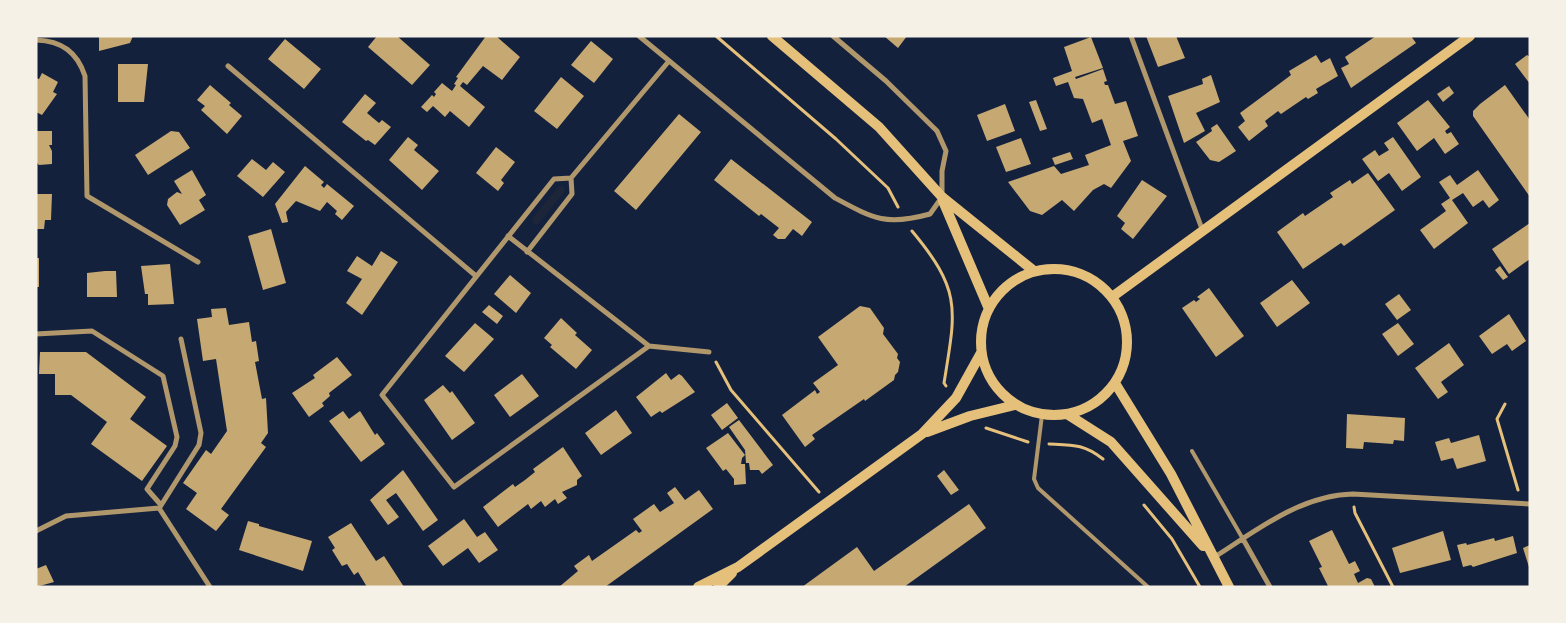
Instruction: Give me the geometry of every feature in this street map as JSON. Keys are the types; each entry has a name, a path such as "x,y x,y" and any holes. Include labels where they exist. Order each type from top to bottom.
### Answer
{"main road":[{"path":"772,36 879,127 942,197 1034,271"},
{"path":"1112,297 1202,229 1470,36"},
{"path":"942,197 989,309"},
{"path":"1056,269 1077,273 1096,282 1112,297 1123,317 1127,339 1124,362 1115,383 1102,397 1086,408 1068,414 1042,414 1015,405 999,391 987,373 981,353 981,330 989,309 1000,292 1010,284 1034,271 1056,269"},
{"path":"718,587 738,567 922,434 956,398 981,353"},
{"path":"1115,383 1172,474 1229,587"},
{"path":"922,434 970,416 1015,405"},
{"path":"1068,414 1111,442 1213,558"},
{"path":"698,587 738,567"}],"street":[{"path":"639,36 835,198 868,216 904,221 930,214 942,197 942,171 946,151 937,131 886,81 833,36"},
{"path":"1132,36 1202,229"},
{"path":"36,40 52,41 68,50 80,61 85,76 87,196 198,262"},
{"path":"527,252 572,194 571,178 669,60"},
{"path":"228,66 476,276"},
{"path":"571,178 554,179 382,395 454,487 649,346"},
{"path":"508,236 649,346 709,352"},
{"path":"36,334 92,331 163,376 177,437 175,446 147,489 160,506 210,587"},
{"path":"160,506 199,445 201,434 181,339"},
{"path":"1213,558 1303,503 1332,494 1530,504"},
{"path":"36,531 66,516 160,506"},
{"path":"1243,539 1270,587"}],"lane":[{"path":"1042,414 1034,479 1043,494 1148,587"},
{"path":"1192,451 1243,539"}],"path":[{"path":"716,36 836,138 888,188 899,210"},
{"path":"910,229 930,253 950,292 953,306 953,328 944,383 951,392"},
{"path":"709,352 731,390 828,502"},
{"path":"1505,404 1497,419 1522,503"},
{"path":"977,425 1037,444 1071,445 1090,449 1107,463"},
{"path":"1353,494 1354,514 1377,552 1393,587"},
{"path":"1143,504 1172,539 1200,587"}],"shaded area":[{"path":"559,186 564,187 565,191 538,224 534,224 532,219"}],"building":[{"path":"99,36 133,36 130,43 99,51"},
{"path":"377,36 397,36 430,65 412,85 368,47"},
{"path":"486,36 496,36 520,57 502,80 483,66 467,85 463,82 460,86 485,107 469,127 450,111 445,117 433,106 427,112 421,107 432,95 434,97 436,94 434,92 442,83 452,91 458,78 456,77"},
{"path":"884,36 907,36 898,48"},
{"path":"1146,36 1176,36 1185,58 1158,67"},
{"path":"1376,36 1411,36 1416,43 1351,88 1341,68 1349,64 1345,57"},
{"path":"1091,37 1103,68 1075,77 1076,79 1103,69 1107,81 1104,82 1105,85 1108,85 1115,104 1126,101 1138,136 1123,141 1131,161 1111,188 1104,184 1093,190 1074,211 1062,200 1042,215 1030,211 1008,182 1054,166 1061,174 1089,165 1085,155 1111,145 1102,119 1092,123 1083,99 1074,98 1068,82 1056,86 1053,78 1072,71 1064,47"},
{"path":"285,39 321,69 304,89 268,59"},
{"path":"591,41 613,59 594,83 571,65"},
{"path":"1316,55 1321,63 1330,58 1338,76 1316,89 1318,93 1308,99 1306,97 1281,114 1278,111 1265,121 1268,126 1249,141 1238,127 1245,121 1240,113 1291,75 1289,71"},
{"path":"1527,55 1530,57 1530,84 1515,64"},
{"path":"118,64 148,64 144,102 118,102"},
{"path":"42,73 58,82 53,92 57,94 42,115 36,112 36,78 39,79"},
{"path":"1211,75 1220,102 1196,113 1205,131 1184,143 1168,96 1203,84 1202,79"},
{"path":"561,77 584,96 557,129 534,111"},
{"path":"210,85 231,103 229,105 242,116 227,134 201,110 205,106 197,100"},
{"path":"1505,85 1530,120 1530,197 1473,116 1473,111 1480,104"},
{"path":"1449,86 1454,93 1443,102 1437,94"},
{"path":"365,94 376,103 367,113 379,123 382,120 391,127 375,145 368,140 366,141 342,122"},
{"path":"1036,100 1047,129 1040,131 1029,102"},
{"path":"1428,100 1450,127 1445,131 1447,134 1451,132 1459,144 1445,154 1434,138 1417,151 1397,123"},
{"path":"1005,104 1015,131 987,141 977,115"},
{"path":"679,114 701,132 636,210 614,191"},
{"path":"1217,124 1236,151 1219,162 1210,160 1196,142 1212,131 1211,128"},
{"path":"37,131 52,131 52,145 49,145 52,151 52,164 39,165 36,162"},
{"path":"171,131 179,132 190,148 148,175 135,155"},
{"path":"408,137 418,145 414,150 439,171 422,190 389,160"},
{"path":"1393,137 1421,177 1402,191 1389,173 1378,181 1362,159 1375,150 1379,156 1389,150 1384,143"},
{"path":"1021,138 1031,164 1006,172 996,147"},
{"path":"496,147 515,162 501,180 504,183 498,191 476,173"},
{"path":"1070,152 1073,159 1055,165 1052,158"},
{"path":"252,159 266,170 273,162 285,172 263,197 237,176"},
{"path":"731,159 812,222 802,236 793,229 785,239 778,239 773,235 779,228 761,214 759,216 714,180"},
{"path":"305,166 324,182 321,185 324,188 327,184 354,206 342,220 335,214 337,211 327,202 320,211 296,201 286,212 288,222 282,223 275,204"},
{"path":"192,170 206,195 199,200 205,210 180,225 167,205 168,199 177,192 182,194 174,181"},
{"path":"1478,170 1499,200 1489,208 1483,200 1473,207 1463,193 1452,200 1468,223 1434,249 1420,230 1446,211 1441,204 1450,198 1439,182 1450,175 1457,185"},
{"path":"1368,173 1395,210 1344,246 1341,243 1303,269 1277,232 1303,213 1305,216 1333,197 1330,193 1350,180 1352,184"},
{"path":"1142,180 1167,196 1133,239 1121,229 1125,223 1117,216"},
{"path":"36,194 52,194 51,220 45,220 44,229 36,229"},
{"path":"1530,223 1530,259 1509,274 1492,249"},
{"path":"271,229 286,283 263,290 248,236"},
{"path":"381,251 398,262 362,315 346,303 362,279 347,271 357,256 372,266"},
{"path":"36,258 39,258 39,287 36,287"},
{"path":"170,264 174,304 148,305 148,294 145,294 141,266"},
{"path":"1500,266 1508,277 1503,280 1495,270"},
{"path":"116,271 117,297 87,297 87,273"},
{"path":"510,275 531,293 516,313 494,294"},
{"path":"1292,280 1310,303 1277,327 1260,303"},
{"path":"1209,288 1244,336 1216,357 1182,308 1194,300 1196,302 1200,299 1197,297"},
{"path":"1399,294 1411,310 1397,320 1385,304"},
{"path":"489,305 503,316 497,324 482,312"},
{"path":"860,306 870,308 884,328 883,334 898,354 897,358 900,362 898,372 894,380 812,435 815,439 805,447 782,415 815,390 817,394 820,392 813,383 838,365 818,337"},
{"path":"226,308 229,325 249,322 252,342 256,341 259,361 255,362 262,399 266,398 268,433 261,443 266,447 221,509 229,515 216,531 186,509 197,493 183,483 206,450 211,454 227,431 216,359 203,361 197,319 212,317 211,309"},
{"path":"1509,314 1526,341 1512,351 1507,344 1492,354 1479,336"},
{"path":"561,318 577,333 575,335 592,350 576,369 550,347 552,345 544,338"},
{"path":"475,323 494,339 464,372 445,356"},
{"path":"1398,323 1414,344 1398,356 1382,334"},
{"path":"1449,343 1464,365 1441,382 1448,392 1438,399 1415,368"},
{"path":"40,352 86,352 146,397 130,419 167,446 142,481 91,444 107,422 71,395 55,395 55,374 39,374"},
{"path":"337,357 352,375 329,393 330,396 322,403 324,406 309,417 292,393 315,378 313,375"},
{"path":"666,373 671,380 679,374 695,392 662,413 660,411 651,417 636,397"},
{"path":"522,374 539,396 510,417 494,395"},
{"path":"443,385 450,393 452,391 475,423 452,440 424,400"},
{"path":"727,403 738,418 722,430 711,415"},
{"path":"616,410 632,433 601,455 585,433"},
{"path":"343,411 349,419 360,411 375,435 377,433 385,444 361,462 329,421"},
{"path":"1347,414 1405,418 1404,441 1394,440 1393,444 1364,442 1363,449 1346,448"},
{"path":"739,420 773,465 762,474 759,470 750,470 749,463 746,463 745,450 729,427"},
{"path":"728,433 745,455 742,458 741,464 745,464 746,484 734,485 734,479 726,469 723,471 706,448"},
{"path":"1479,435 1486,461 1457,469 1453,458 1441,461 1435,442 1449,438 1451,443"},
{"path":"563,447 582,476 577,480 577,485 562,492 567,498 558,504 555,499 545,507 541,501 531,509 528,504 498,527 483,507 513,484 515,487 525,480 535,472 533,469"},
{"path":"403,470 438,520 423,531 396,493 386,500 399,517 388,525 370,500"},
{"path":"944,470 959,490 951,495 937,476"},
{"path":"675,487 685,500 699,490 713,509 605,587 559,587 578,571 574,566 589,555 592,561 636,530 639,533 642,531 633,519 654,504 660,512 674,503 667,493"},
{"path":"969,504 986,528 904,587 802,587 857,547 874,571"},
{"path":"464,519 477,537 485,532 498,550 479,563 468,548 443,566 428,546"},
{"path":"248,521 312,541 303,571 239,550"},
{"path":"351,523 376,561 384,556 404,587 367,587 358,572 354,575 347,564 342,566 332,550 335,548 328,537"},
{"path":"1332,530 1349,564 1355,561 1360,571 1354,574 1358,583 1367,578 1371,579 1375,587 1328,586 1319,568 1322,567 1309,541"},
{"path":"1443,531 1451,560 1400,573 1392,548"},
{"path":"1513,536 1517,553 1473,567 1471,565 1463,567 1457,545 1466,543 1467,545 1494,538 1495,541"},
{"path":"1530,545 1530,567 1529,567 1523,548"},
{"path":"46,565 54,582 36,587 36,569"}]}
